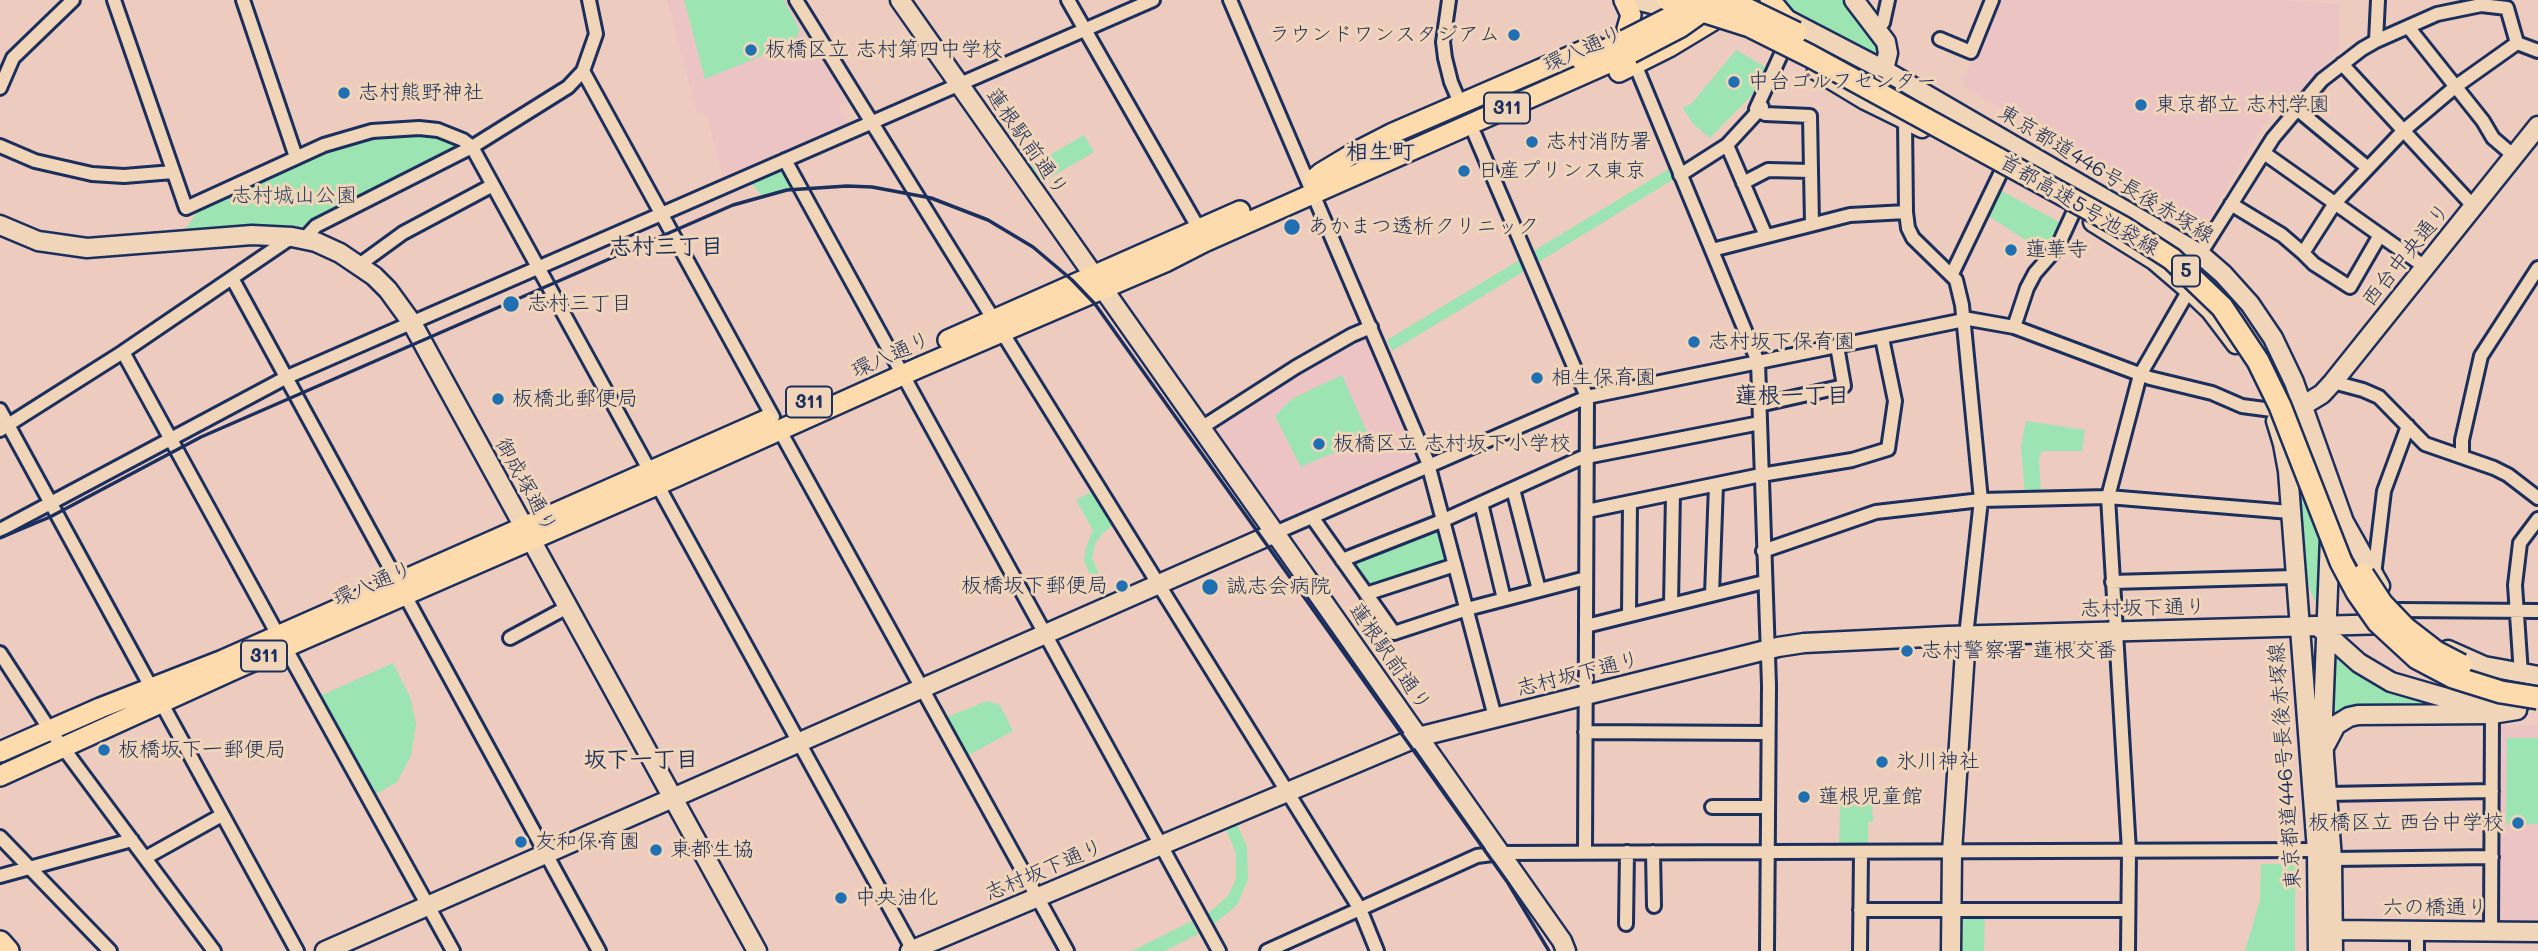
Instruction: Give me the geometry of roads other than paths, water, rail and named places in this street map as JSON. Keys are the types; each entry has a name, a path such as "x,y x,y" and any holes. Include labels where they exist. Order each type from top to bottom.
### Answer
{"highway":[{"name":"首都高速5号池袋線","path":"1728,0 1817,44 2129,219 2199,266 2231,299 2268,356 2290,402 2350,551 2382,604 2415,637 2459,664 2504,679 2532,678"},
{"name":"首都高速5号池袋線","path":"1672,3 1749,26 1811,56 2124,229 2172,259 2222,307 2258,361 2280,406 2341,562 2357,592 2378,622 2417,658 2453,677 2538,702"},
{"path":"0,942 9,951"}],"main road":[{"path":"1624,0 1631,15 1628,29"},
{"name":"環八通り","path":"0,776 63,748 223,660 281,641 998,326 1648,30 1696,0"},
{"name":"環八通り","path":"1098,281 1199,229 1312,185 1384,163 1654,42 1719,0"},
{"path":"1672,3 1628,29 1356,152 1321,173 1312,185 1328,194 1356,186 1475,135 1635,64 1712,21 1738,0"},
{"path":"1770,0 1785,18"},
{"name":"環八通り","path":"0,752 50,730 157,696"}],"street":[{"path":"0,88 6,56 73,0"},
{"path":"114,0 186,208 296,157 344,139 395,129 438,130 463,140 472,147 912,951"},
{"path":"243,0 296,157"},
{"path":"5,428 232,278 316,226 472,147 568,87 583,71 596,34 589,0"},
{"path":"796,0 1288,791 1360,909 1377,951"},
{"name":"蓮根駅前通り","path":"900,0 1562,941 1566,951"},
{"path":"1068,0 1199,229"},
{"path":"0,530 287,377 1153,0"},
{"path":"1230,0 1312,185 1429,466 1494,717"},
{"path":"1449,0 1443,43 1451,82 1460,103"},
{"name":"東京都道446号長後赤塚線","path":"1636,0 1672,3 1712,21 1741,30 1783,50 1865,100 2003,168 2154,260 2211,311 2236,344 2273,410 2286,456 2298,628 2325,854 2333,951"},
{"name":"東京都道446号長後赤塚線","path":"1746,0 1884,70 2200,254 2223,274 2250,304 2273,338 2304,405 2344,522 2374,576 2398,610 2428,637 2465,658 2532,678"},
{"path":"1854,0 1886,42 1888,53 1884,70"},
{"path":"1883,23 1888,0"},
{"path":"1940,39 1971,52 1992,0"},
{"path":"2376,41 2378,0"},
{"path":"2200,254 2264,153 2322,80 2376,41 2437,14 2481,5 2507,8 2516,43"},
{"path":"2409,28 2483,121 2493,138 2514,156"},
{"path":"2516,43 2538,51"},
{"path":"2304,253 2335,203 2403,131 2455,87 2516,43"},
{"path":"1758,111 1756,108 1783,50"},
{"path":"1635,64 1758,362 1767,649 1767,951"},
{"path":"2343,64 2474,206"},
{"path":"583,71 1067,951"},
{"path":"1680,175 1727,145 1758,111 1776,82"},
{"path":"2298,110 2368,168"},
{"path":"1758,111 1810,116 1812,225"},
{"path":"1905,120 1908,228 1913,238 1952,274 1960,291 1981,500 1966,636 1952,852 1951,951"},
{"name":"西台中央通り","path":"2304,405 2322,394 2333,382 2538,126"},
{"path":"1475,135 1587,397 1585,852"},
{"path":"1727,145 1766,236"},
{"path":"0,146 65,170 124,176 173,172"},
{"path":"2264,153 2425,267"},
{"path":"785,160 1219,951"},
{"path":"1952,274 2003,168"},
{"path":"1743,183 1768,170 1811,171"},
{"path":"359,265 403,233 494,185"},
{"path":"2231,204 2282,235 2314,264 2350,287 2379,235"},
{"path":"2014,327 2027,288 2035,273 2057,248 2074,211"},
{"path":"1712,250 1850,215 1906,212"},
{"name":"御成塚通り","path":"0,225 38,241 86,248 252,234 298,238 326,246 359,265 388,290 412,323 527,533 577,631 757,951"},
{"path":"2462,456 2462,440 2481,356 2538,268"},
{"path":"232,278 599,951"},
{"path":"2128,951 2129,851 2108,496 2140,374 2189,290"},
{"path":"325,951 1587,397 1969,319 2014,327 2140,374 2212,393 2242,406 2273,410 2304,405"},
{"path":"1201,428 1296,367 1371,327"},
{"path":"1587,511 1761,475 1852,460 1888,449 1895,401 1882,338"},
{"path":"1759,405 1844,386 1837,346"},
{"path":"122,352 453,951"},
{"path":"2333,382 2379,397 2425,444 2501,471 2538,498"},
{"path":"0,410 5,428 50,503 297,951"},
{"path":"1342,560 1444,520 1581,458 1760,423"},
{"path":"2374,576 2384,491 2408,426"},
{"path":"1712,594 1716,485"},
{"path":"1513,489 1539,590"},
{"name":"東京都道446号長後赤塚線","path":"2318,951 2327,794 2324,756 2324,629 2332,493"},
{"path":"1671,604 1673,494"},
{"path":"1763,551 1875,512 1981,500 2108,496 2290,512"},
{"path":"1629,615 1630,502"},
{"path":"1481,503 1504,599"},
{"path":"1312,517 1394,633 1466,609 1586,578"},
{"path":"2532,678 2516,611 2515,585 2520,543 2538,519"},
{"path":"1367,594 1455,565"},
{"path":"2112,582 2294,577"},
{"name":"東京都道446号長後赤塚線","path":"2294,577 2303,602 2324,629 2358,663 2382,678 2408,688 2474,701 2538,702"},
{"path":"1586,626 1764,582"},
{"path":"510,638 562,610"},
{"path":"2398,610 2538,611"},
{"name":"志村坂下通り","path":"912,951 1418,737 1767,649 1804,643 1966,636 2414,625"},
{"path":"0,653 50,730 214,951"},
{"path":"2324,756 2332,730 2349,717 2493,714 2538,702"},
{"path":"2491,931 2493,714"},
{"path":"1585,732 1768,733"},
{"path":"2327,794 2492,791"},
{"path":"1712,807 1767,807"},
{"path":"145,858 222,815"},
{"path":"0,837 110,951"},
{"path":"0,876 132,840"},
{"path":"1268,951 1477,856 1500,853 2129,851 2492,857"},
{"path":"1626,924 1627,852"},
{"path":"1653,852 1654,906"},
{"path":"1860,951 1861,852"},
{"path":"1860,910 2128,910"},
{"name":"六の橋通り","path":"2333,930 2538,932"},
{"path":"2417,931 2417,951"}],"railway":[{"path":"0,538 50,517 201,437 733,205 787,190 847,186 872,187 931,198 988,220 1033,247 1072,280 1095,304 1508,883 1549,951"}],"place":[{"name":"ラウンドワンスタジアム","path":"1514,35"},
{"name":"板橋区立 志村第四中学校","path":"751,50"},
{"name":"中台ゴルフセンター","path":"1734,82"},
{"name":"志村熊野神社","path":"344,93"},
{"name":"東京都立 志村学園","path":"2141,105"},
{"name":"志村消防署","path":"1532,142"},
{"name":"日産プリンス東京","path":"1464,171"},
{"name":"あかまつ透析クリニック","path":"1292,227"},
{"name":"蓮華寺","path":"2011,250"},
{"name":"志村三丁目","path":"511,304"},
{"name":"志村坂下保育園","path":"1694,342"},
{"name":"相生保育園","path":"1537,378"},
{"name":"板橋北郵便局","path":"498,399"},
{"name":"板橋区立 志村坂下小学校","path":"1319,444"},
{"name":"板橋坂下郵便局","path":"1122,586"},
{"name":"誠志会病院","path":"1210,587"},
{"name":"志村警察署 蓮根交番","path":"1907,651"},
{"name":"板橋坂下一郵便局","path":"104,750"},
{"name":"氷川神社","path":"1882,762"},
{"name":"蓮根児童館","path":"1804,797"},
{"name":"板橋区立 西台中学校","path":"2518,823"},
{"name":"友和保育園","path":"521,842"},
{"name":"東都生協","path":"656,850"},
{"name":"中央油化","path":"841,898"}],"district":[{"name":"相生町","path":"1380,152"},
{"name":"志村三丁目","path":"666,247"},
{"name":"蓮根一丁目","path":"1792,396"},
{"name":"坂下一丁目","path":"641,760"}],"park label":[{"name":"志村城山公園","path":"294,196"}]}
